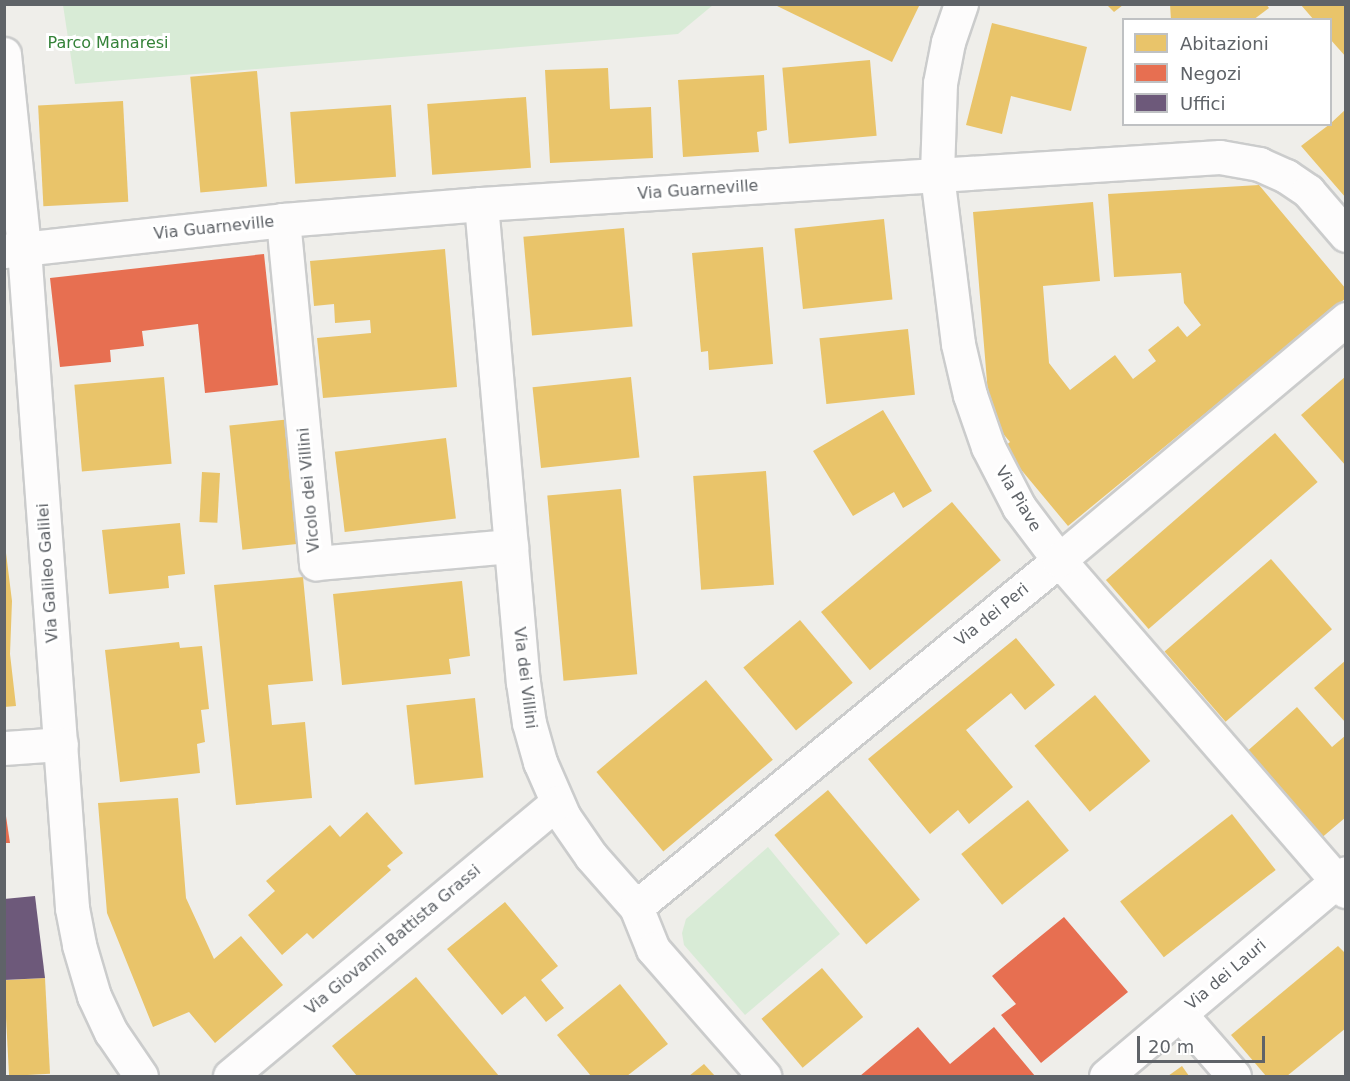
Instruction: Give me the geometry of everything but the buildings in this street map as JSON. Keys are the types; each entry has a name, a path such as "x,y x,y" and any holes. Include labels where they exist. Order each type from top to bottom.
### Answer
{"street":[{"name":"Via Piave","path":"961,4 948,42 940,83 937,175 958,344 977,420 988,447 1019,507 1059,560 1343,881"},
{"name":"Via Galileo Galilei","path":"4,54 14,250 61,744 72,908 88,978 103,1016 141,1077"},
{"name":"Via Guarneville","path":"14,250 283,220 481,204 1233,158 1273,170 1298,184 1317,199 1346,235"},
{"name":"Via dei Villini","path":"481,204 529,723 540,762 556,802 591,856 636,907 653,949 764,1077"},
{"name":"Vicolo dei Villini","path":"283,220 316,563 511,546"},
{"name":"Via dei Peri","path":"636,907 1059,560 1346,319"},
{"path":"4,748 61,744"},
{"name":"Via Giovanni Battista Grassi","path":"230,1077 556,802"},
{"name":"Via dei Lauri","path":"1106,1077 1343,881"},
{"path":"1180,1014 1234,1077"}],"green space":[{"name":"Parco Manaresi","path":"63,4 713,5 678,34 75,84"},
{"path":"768,847 840,934 745,1015 684,945 682,933 686,919"}]}
